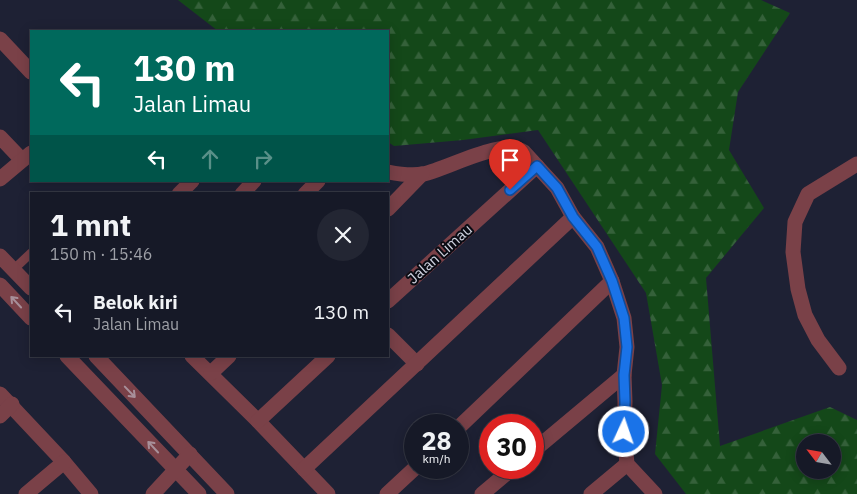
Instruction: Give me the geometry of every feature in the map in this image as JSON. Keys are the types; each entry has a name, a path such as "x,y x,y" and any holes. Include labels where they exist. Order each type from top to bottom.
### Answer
{"street":[{"path":"0,39 30,71"},
{"path":"0,137 27,156 0,179"},
{"path":"389,172 422,174 497,149 518,148 557,188 573,217 597,247 612,281 624,318 627,347 624,375 624,432 627,464 655,494"},
{"path":"839,368 818,340 805,315 798,289 793,252 795,222 808,194 857,164"},
{"name":"Jalan Limau","path":"389,300 537,166"},
{"path":"389,208 422,174"},
{"path":"182,192 191,182"},
{"path":"244,192 253,182"},
{"path":"306,192 317,182"},
{"path":"304,469 573,217"},
{"path":"0,256 30,287"},
{"path":"13,270 0,284 30,317"},
{"path":"469,418 612,281"},
{"path":"389,336 417,364"},
{"path":"68,357 199,494"},
{"path":"193,357 211,373 328,494"},
{"path":"211,373 228,357"},
{"path":"258,421 327,357"},
{"path":"102,359 227,494"},
{"path":"544,442 624,375"},
{"path":"0,394 12,404 91,494"},
{"path":"0,416 12,404"},
{"path":"153,494 190,454"},
{"path":"26,494 64,462"},
{"path":"591,494 627,464"},
{"path":"387,494 404,478"},
{"path":"482,494 500,479"}],"lane":[{"path":"13,270 30,254"}],"green space":[{"path":"178,0 761,0 790,13 738,92 729,150 764,208 706,278 720,446 830,407 857,420 857,494 686,494 655,454 662,385 646,293 538,130 463,140 394,146 389,143 389,30 217,30"}],"route":[{"path":"510,190 537,166 557,188 573,217 597,247 612,281 624,318 627,347 624,375 624,432"}]}
